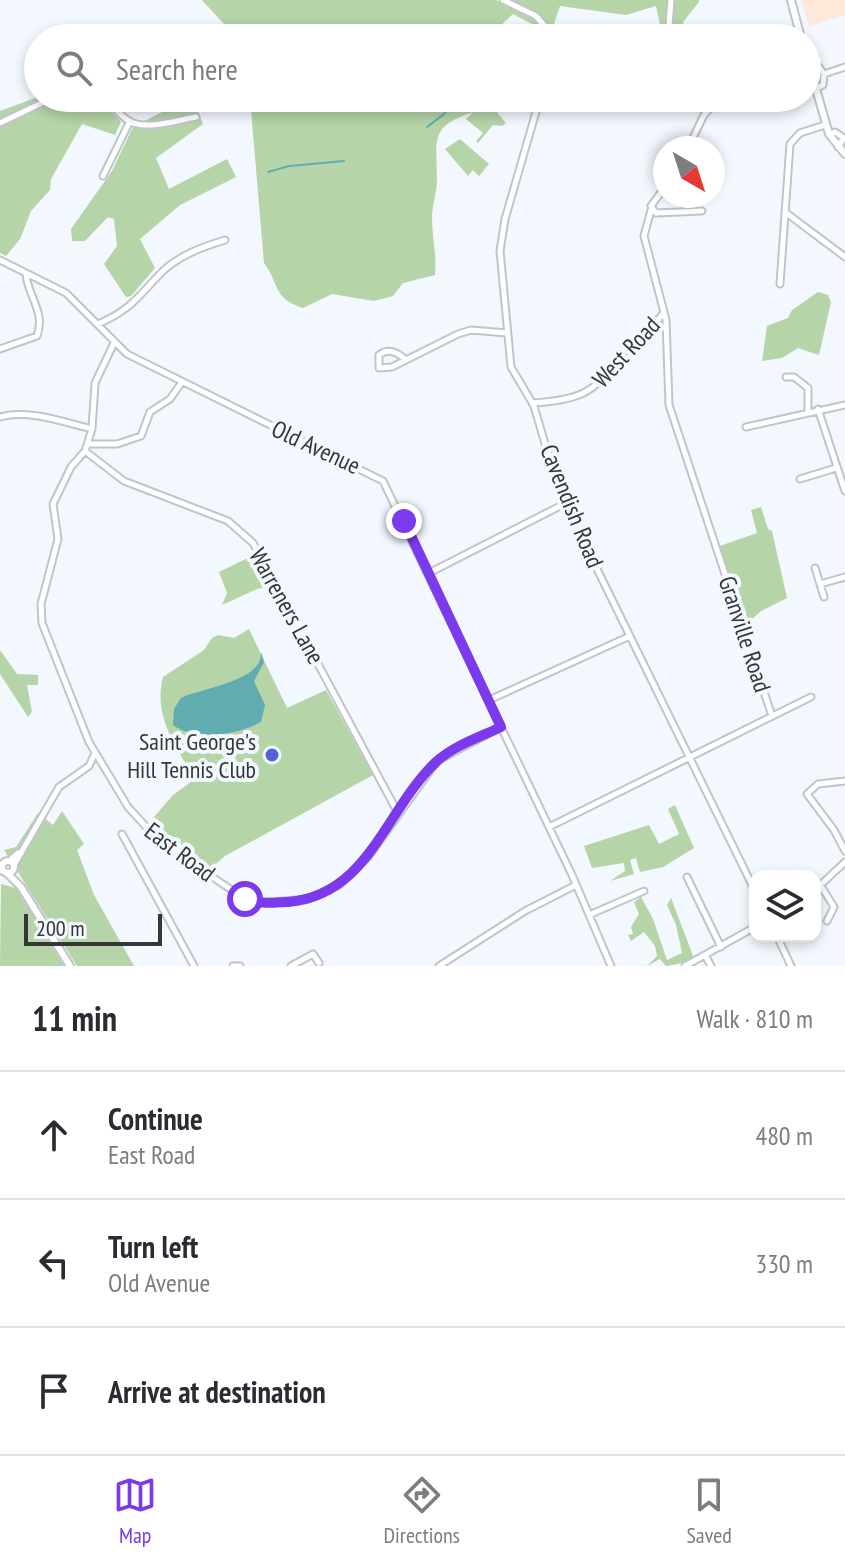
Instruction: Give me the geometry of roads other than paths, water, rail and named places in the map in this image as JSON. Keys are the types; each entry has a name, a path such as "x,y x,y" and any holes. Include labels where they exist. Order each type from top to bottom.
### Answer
{"main road":[{"path":"791,0 797,24"},
{"path":"821,111 829,134 845,154"},
{"path":"0,853 70,966"}],"street":[{"path":"503,0 536,16 543,24"},
{"path":"669,24 671,0"},
{"path":"824,74 845,67"},
{"path":"821,70 824,74 821,86"},
{"path":"0,123 24,111"},
{"path":"121,112 130,121 144,125 196,117"},
{"name":"Cavendish Road","path":"536,112 501,240 511,367 532,403 568,502 630,636 749,878"},
{"path":"694,136 707,112"},
{"path":"103,176 130,121"},
{"path":"780,284 790,144 800,133 825,125"},
{"path":"829,134 835,132 844,138 838,147"},
{"name":"West Road","path":"532,403 581,395 597,387 638,336 664,311 644,236 653,207"},
{"path":"651,210 662,214 702,211"},
{"path":"785,212 845,257"},
{"path":"98,324 133,306 161,273 195,250 225,240"},
{"name":"Old Avenue","path":"0,260 66,293 127,354 376,475 392,495 576,885 611,966"},
{"path":"0,349 37,336 42,324 36,299 27,285 26,272"},
{"name":"Granville Road","path":"549,827 772,716 669,405 664,311"},
{"path":"406,360 395,352 384,352 379,355 379,368 406,360 471,330 507,333"},
{"path":"114,343 95,383 92,429 86,447 117,444 141,436 150,412 170,399 182,382"},
{"path":"789,375 808,388 808,411"},
{"path":"538,418 551,402"},
{"path":"746,427 845,405"},
{"path":"818,409 845,491"},
{"path":"0,417 10,414 92,429"},
{"name":"East Road","path":"86,447 71,467 53,504 56,551 41,613 63,681 95,753 128,807 159,841 245,899 258,903 309,899 339,885 368,857 437,761 501,727"},
{"name":"Warreners Lane","path":"86,447 124,481 228,521 242,530 295,617 398,813"},
{"path":"800,479 836,468"},
{"path":"429,573 568,502"},
{"path":"815,568 824,597"},
{"path":"820,584 845,577"},
{"path":"489,700 630,636"},
{"path":"772,716 811,697"},
{"path":"6,867 62,783 89,766 95,753"},
{"path":"89,766 103,767"},
{"path":"845,781 818,784 807,794 834,830 845,851"},
{"path":"122,834 194,966"},
{"path":"821,885 845,862"},
{"path":"687,877 721,947"},
{"path":"439,966 525,911 576,885"},
{"path":"589,915 644,891"},
{"path":"821,892 834,907 827,921"},
{"path":"685,966 749,931"},
{"path":"780,942 791,966"},
{"path":"291,966 313,954 319,963"},
{"path":"705,955 711,966"},
{"path":"233,966 240,966"}],"water":[{"path":"261,652 264,662 254,681 265,705 261,722 217,735 193,734 173,725 174,709 181,698 242,677 259,662"}],"waterway":[{"path":"427,127 446,112"},
{"path":"268,172 289,166 344,161"}],"place":[{"name":"Saint George's Hill Tennis Club","path":"272,755"}]}
